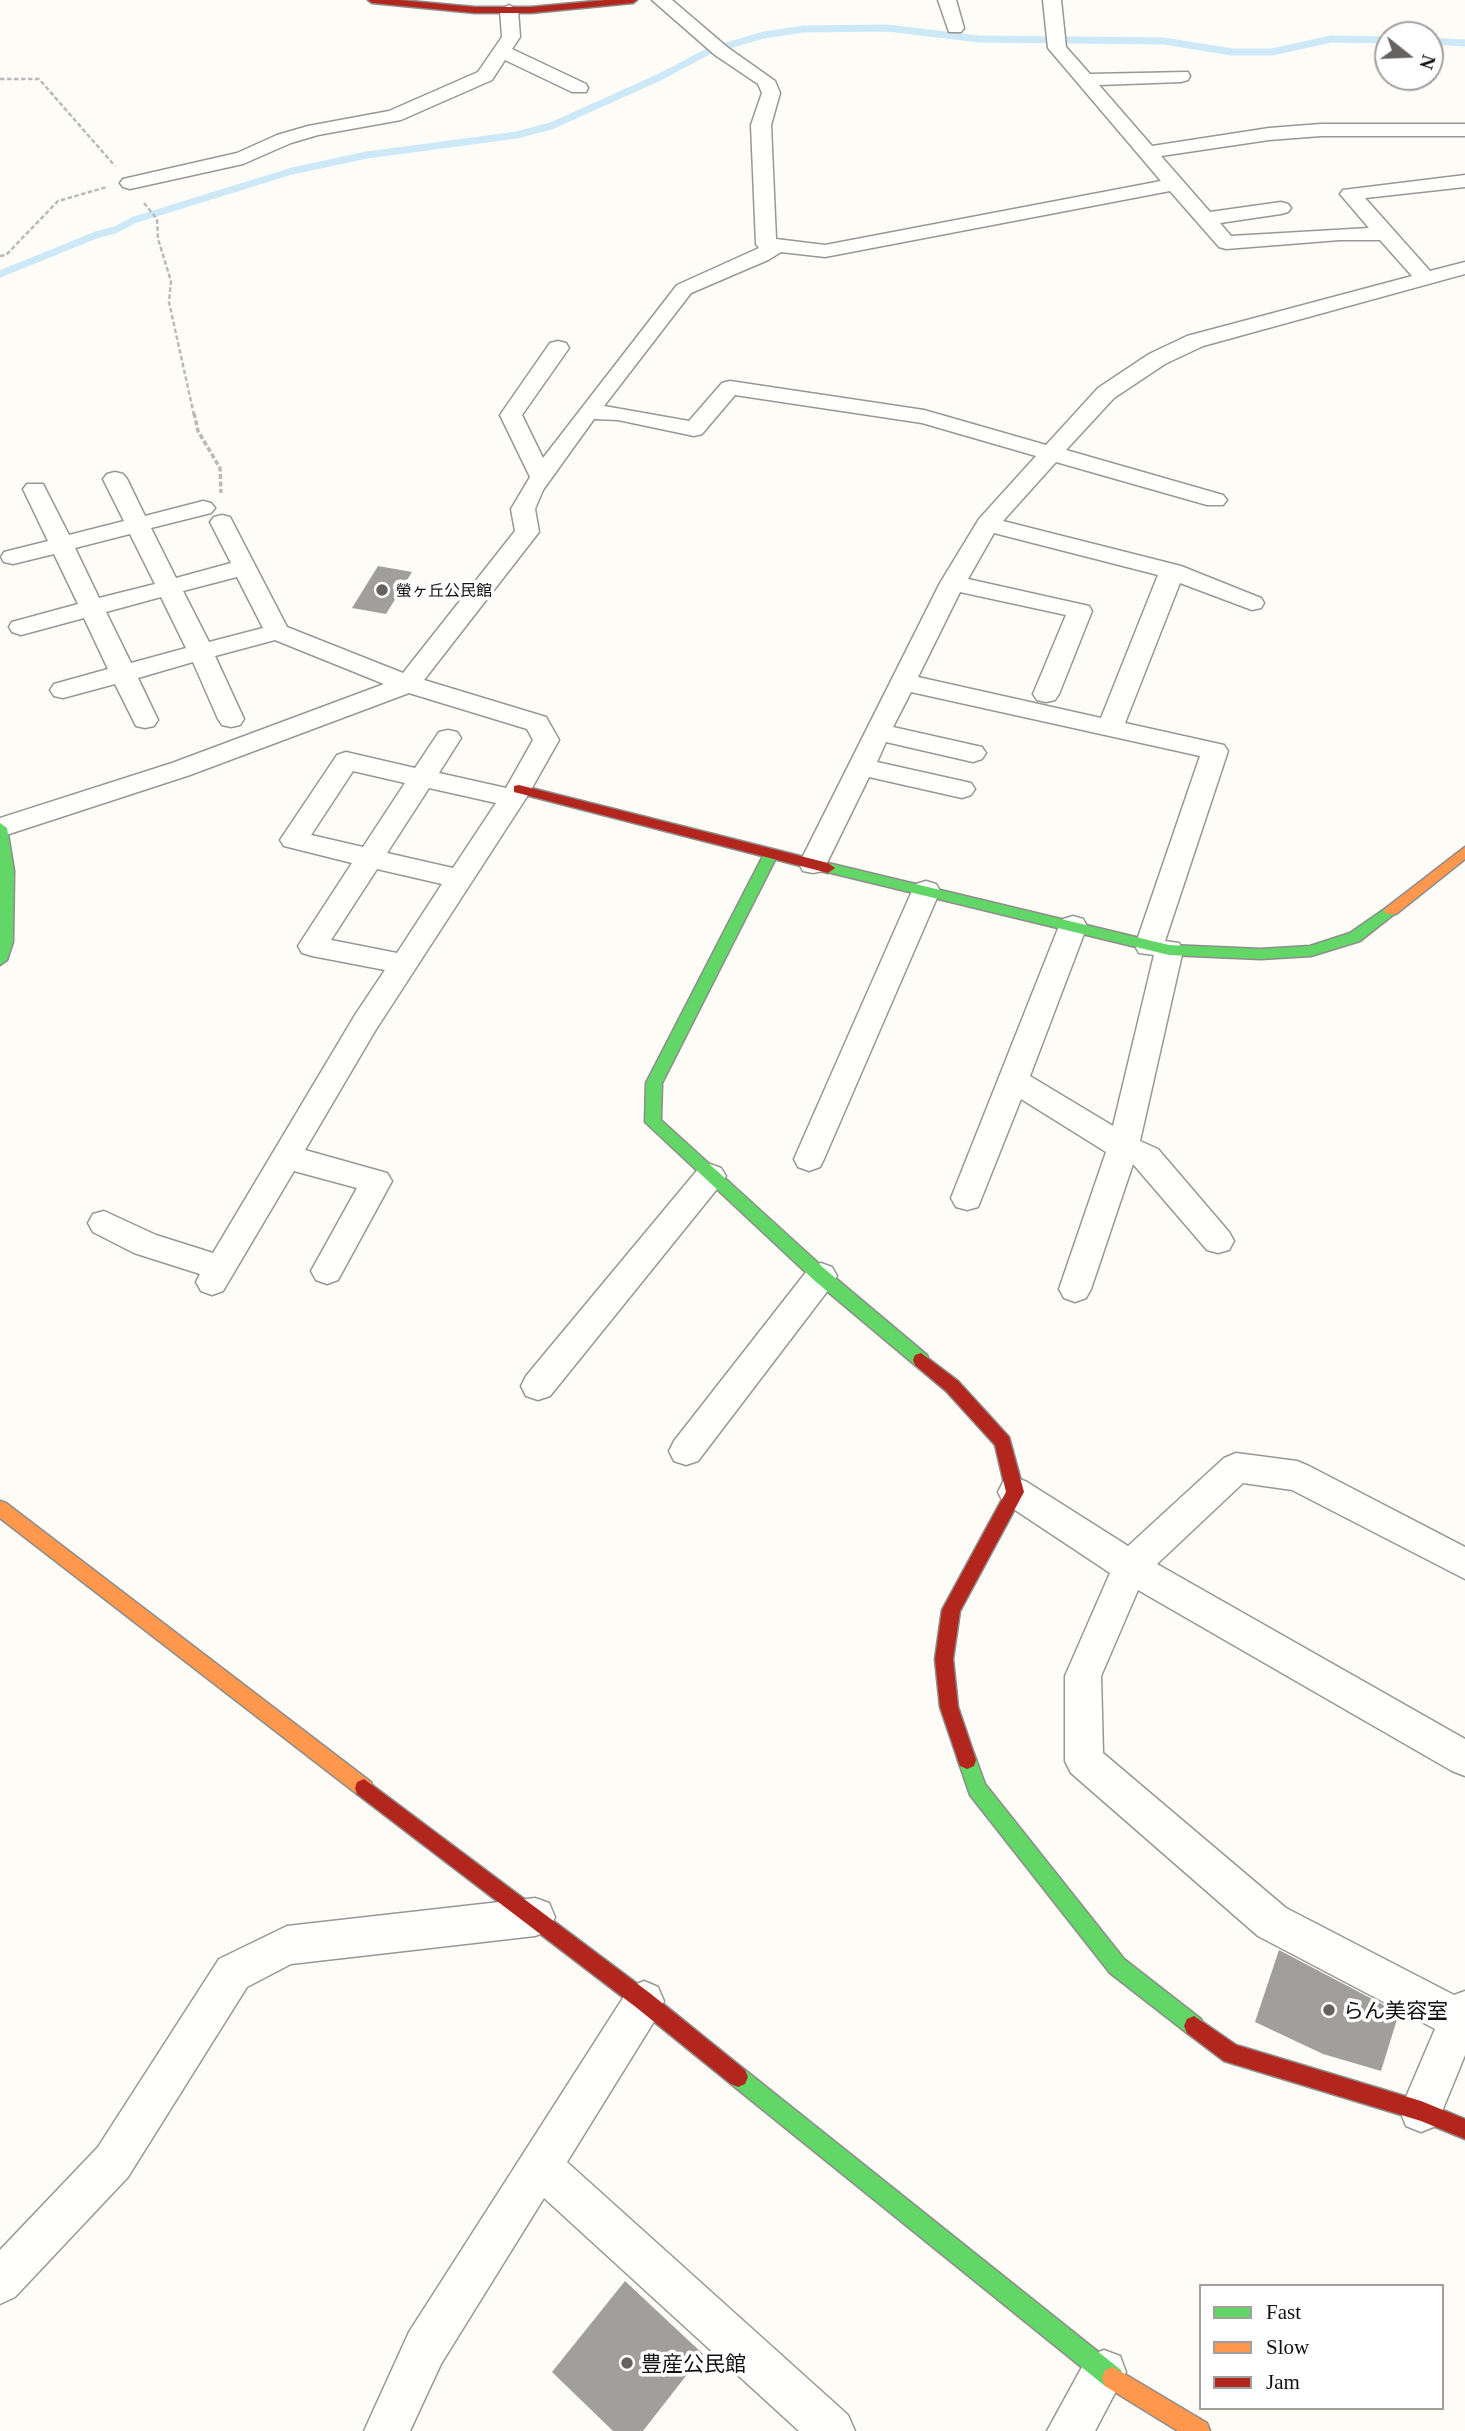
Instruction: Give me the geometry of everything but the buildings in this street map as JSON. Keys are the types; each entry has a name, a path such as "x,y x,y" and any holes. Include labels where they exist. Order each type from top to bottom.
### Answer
{"main road":[{"path":"372,0 463,9 633,0"},
{"path":"516,793 1159,948 1261,954 1311,951 1355,937 1408,899 1465,852"},
{"path":"0,828 7,871 6,942 0,960"},
{"path":"771,854 654,1083 653,1122 821,1276 952,1386 1003,1442 1015,1492 951,1610 944,1659 949,1707 976,1789 1117,1966 1231,2054 1421,2112 1465,2129"},
{"path":"0,1508 162,1635 644,2000 1104,2372 1199,2431"}],"street":[{"path":"662,0 717,47 766,81 771,93 761,125 766,244 825,251 1176,184"},
{"path":"947,0 955,28"},
{"path":"1052,0 1055,39 1085,80 1226,243 1340,234 1385,234"},
{"path":"130,183 243,158 284,139 315,130 394,116 485,76 511,37 518,7"},
{"path":"502,51 579,88"},
{"path":"1085,80 1181,76"},
{"path":"1149,152 1269,134 1308,131 1465,130"},
{"path":"1425,278 1350,194 1465,181"},
{"path":"1206,219 1281,208"},
{"path":"0,828 181,769 408,684 527,532 523,509 541,477 684,289 761,256 778,245"},
{"path":"813,864 952,583 987,524 1106,393 1157,359 1195,341 1465,268"},
{"path":"541,477 511,415 558,348"},
{"path":"588,412 618,413 694,429 730,388 924,417 1215,500"},
{"path":"115,479 201,652 231,719"},
{"path":"35,489 145,720"},
{"path":"13,557 138,525 213,515 245,567 277,632"},
{"path":"987,524 1172,571 1252,603"},
{"path":"21,628 245,567"},
{"path":"1110,728 1172,571"},
{"path":"952,583 1080,611 1046,694"},
{"path":"63,690 277,632 408,684 537,723 546,740 516,793 365,1023 216,1275 104,1223"},
{"path":"902,681 1215,751 1159,948 1123,1147 1075,1289"},
{"path":"878,732 973,753"},
{"path":"403,964 312,946 448,738"},
{"path":"460,879 293,841 346,761 423,778 516,793"},
{"path":"860,767 962,789"},
{"path":"809,1159 926,891"},
{"path":"967,1198 1073,926"},
{"path":"1013,1080 1123,1147 1147,1157 1219,1241"},
{"path":"286,1157 376,1181 327,1271"},
{"path":"538,1386 710,1176"},
{"path":"686,1451 821,1276"},
{"path":"1421,2112 1462,2015 1272,1922 1084,1761 1083,1676 1130,1567 1236,1468 1297,1476 1465,1564"},
{"path":"1015,1492 1130,1567 1465,1759"},
{"path":"0,2282 113,2162 233,1973 288,1945 534,1917"},
{"path":"387,2431 425,2348 644,2000"},
{"path":"539,2165 832,2431"},
{"path":"1070,2431 1104,2372"}],"path":[{"path":"0,79 39,79 130,183 58,201 6,255 0,256"},
{"path":"147,207 157,219 158,239 171,281 169,302 198,431 220,468 213,515"}],"waterway":[{"path":"0,274 96,235 115,230 134,220 292,171 367,155 517,135 551,126 660,77 709,51 764,35 804,29 887,28 979,39 1164,41 1232,52 1272,52 1331,39 1374,40"},
{"path":"1444,42 1465,43"}],"traffic: fast":[{"path":"0,828 7,871 6,942 0,960"},
{"path":"771,854 654,1083 653,1122 821,1276 921,1360"},
{"path":"828,868 1169,950 1261,954 1311,951 1355,937 1391,911"},
{"path":"967,1760 977,1789 1117,1966 1194,2026"},
{"path":"738,2077 1113,2378"}],"traffic: slow":[{"path":"1391,911 1465,852"},
{"path":"0,1508 364,1788"},
{"path":"1113,2378 1199,2431"}],"traffic: jam":[{"path":"372,0 475,10 531,10 633,0"},
{"path":"519,789 828,868"},
{"path":"921,1360 952,1386 1003,1442 1015,1492 951,1610 944,1659 949,1707 967,1760"},
{"path":"364,1788 644,2001 738,2077"},
{"path":"1194,2026 1231,2054 1421,2111 1465,2129"}],"place":[{"name":"螢ヶ丘公民館","path":"382,590"},
{"name":"らん美容室","path":"1329,2010"},
{"name":"豊産公民館","path":"627,2363"}]}
